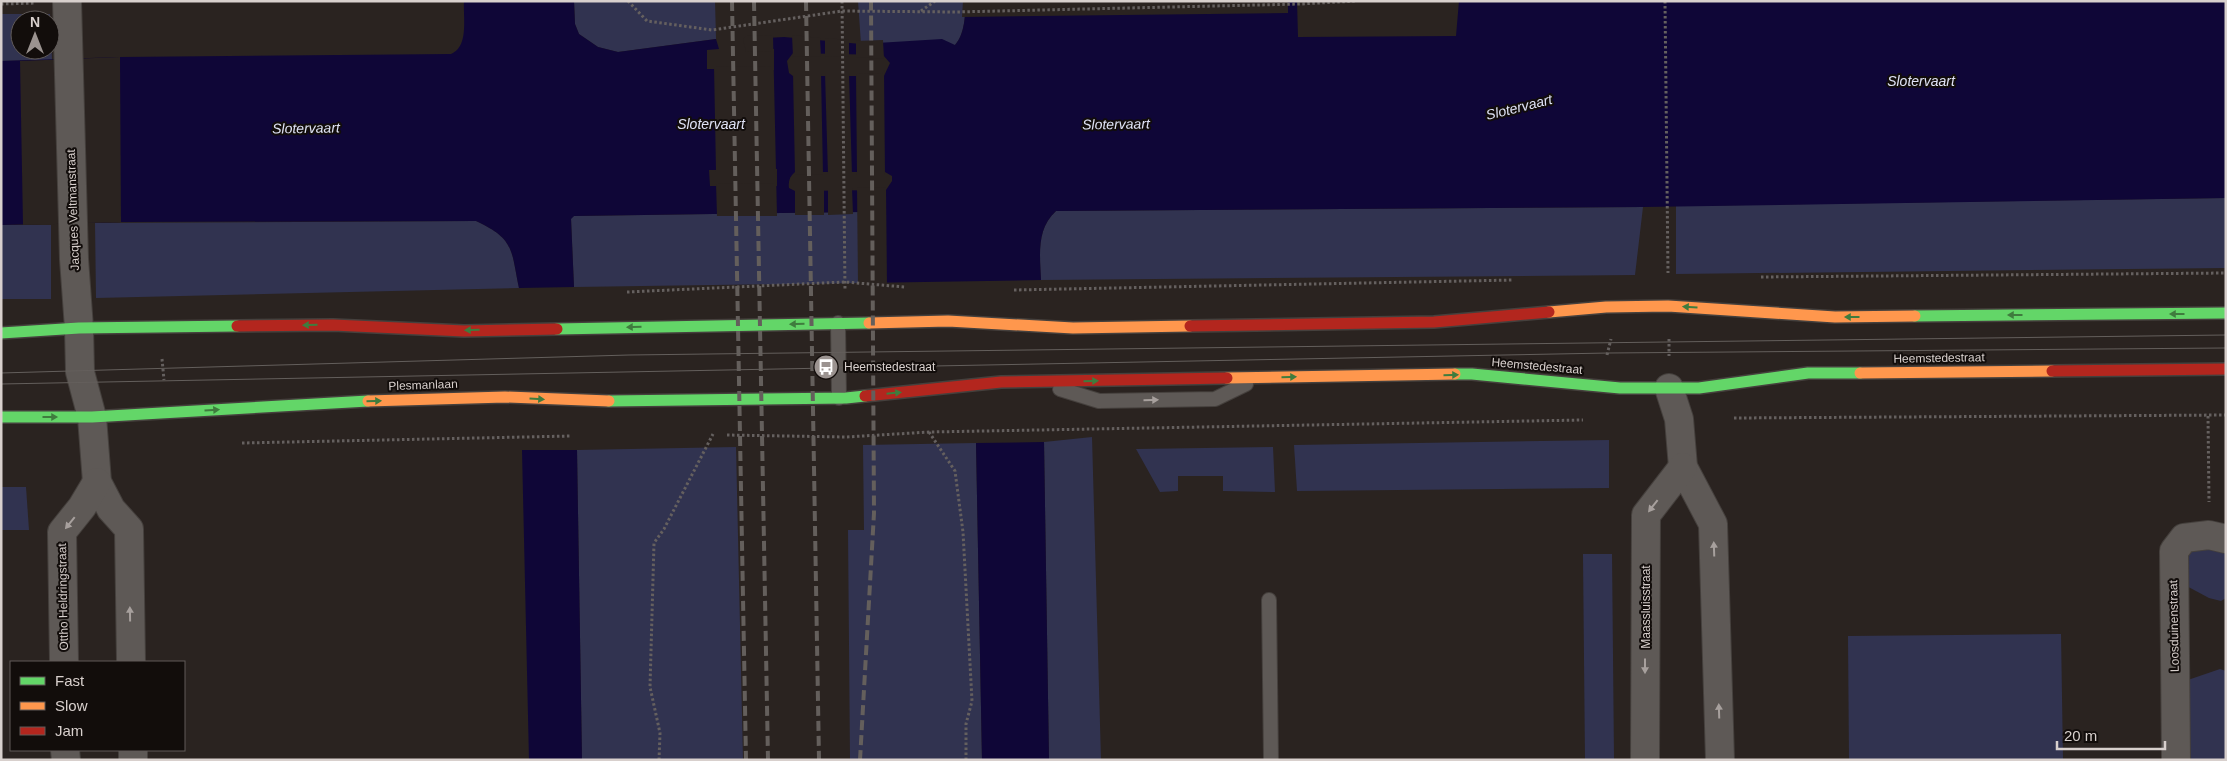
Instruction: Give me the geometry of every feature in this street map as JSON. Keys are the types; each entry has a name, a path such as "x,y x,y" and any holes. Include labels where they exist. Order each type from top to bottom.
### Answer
{"street":[{"name":"Jacques Veltmanstraat","path":"67,1 74,259 80,372 92,417"},
{"path":"1,333 79,328 332,325 464,331 948,321 1072,328 1434,322 1606,307 1668,306 1835,317 2226,313"},
{"name":"Heemstedestraat","path":"842,398 1001,382 1472,374 1620,388 1700,388 1808,372 2226,369"},
{"path":"1669,388 1679,419 1683,467 1713,524 1720,760"},
{"name":"Plesmanlaan","path":"1,417 92,417 329,402 505,396 578,401 842,398"},
{"path":"92,417 97,482 111,509 129,529 131,661"},
{"name":"Maassluisstraat","path":"1645,760 1646,515 1683,467"},
{"name":"Ottho Heldringstraat","path":"64,661 62,532 82,507 97,482"},
{"name":"Loosduinenstraat","path":"2176,760 2174,551 2184,538 2218,537"}],"lane":[{"path":"842,323 842,398"},
{"path":"1035,382 1099,401 1109,401 1215,399 1259,378"},
{"path":"1269,600 1271,760"}],"path":[{"path":"628,1 647,21 712,30 842,11 956,12 1356,1"},
{"path":"842,1 846,229"},
{"path":"921,12 935,1"},
{"path":"1665,1 1668,278"},
{"path":"1757,277 2226,273"},
{"path":"1606,307 1607,326 1615,326 1606,365 1620,366 1620,388"},
{"path":"163,328 163,413"},
{"path":"2208,416 2218,537"},
{"path":"929,432 956,472 963,532 972,701 966,724 966,760"},
{"path":"659,760 660,733 650,687 654,543 664,529 713,434"}],"shaded area":[{"path":"574,1 715,1 716,39 618,52 598,47 579,34 575,24"},
{"path":"858,1 966,1 963,30 955,45 861,44"},
{"path":"1,14 10,14 10,60 52,60 1,61"},
{"path":"2226,198 2226,268 1676,274 1676,206"},
{"path":"1643,207 1635,275 1041,280 1040,252 1042,234 1045,226 1056,211"},
{"path":"860,212 861,283 574,287 571,218 574,216"},
{"path":"476,221 489,227 505,240 512,255 519,288 96,298 95,223"},
{"path":"1,225 51,225 51,299 1,299"},
{"path":"1092,437 1101,760 1049,760 1044,442"},
{"path":"1609,440 1609,488 1297,491 1294,445"},
{"path":"976,443 982,760 850,760 848,530 864,530 863,445"},
{"path":"736,447 743,760 582,760 577,450"},
{"path":"1273,447 1275,492 1223,491 1223,476 1178,476 1178,491 1160,492 1136,449"},
{"path":"1,487 26,487 29,530 1,530"},
{"path":"2185,547 2226,547 2226,598 2221,601 2209,598 2181,583"},
{"path":"1583,554 1612,554 1614,760 1585,760"},
{"path":"2061,634 2063,760 1849,760 1848,636"},
{"path":"2220,669 2226,671 2226,760 2189,760 2182,682"}],"water":[{"name":"Slotervaart","path":"464,1 574,1 575,24 579,34 598,47 618,52 716,39 719,49 707,50 707,69 774,70 774,49 747,49 746,39 784,37 861,44 942,39 955,45 963,30 966,1 1297,1 1298,37 1456,36 1459,1 2226,1 2226,198 1643,207 1056,211 1045,226 1042,234 1040,252 1041,280 861,283 860,212 574,216 571,219 574,287 519,288 512,255 505,240 489,227 476,221 121,222 1,225 1,61 120,57 451,54 457,50 463,39","holes":["793,53 883,55 890,63 884,76 793,76 789,73 787,61","777,169 777,186 710,186 709,170","795,172 885,172 892,176 892,181 886,190 795,191 789,188 789,181"]},
{"path":"1044,442 1049,760 982,760 976,443"},
{"path":"522,450 577,450 582,760 529,760"}],"pier":[{"path":"963,1 1288,1 1288,13 962,17"},
{"path":"773,35 777,216 717,216 716,183 775,184 775,172 716,172 714,66 772,67 772,51 746,52 743,39 746,36"},
{"path":"792,35 820,38 821,56 793,57"},
{"path":"825,38 849,40 849,57 825,56"},
{"path":"883,40 884,59 856,57 856,41"},
{"path":"120,57 121,222 23,225 20,61"},
{"path":"884,70 885,175 857,175 856,73 882,74"},
{"path":"793,73 821,73 823,174 795,175"},
{"path":"825,73 849,73 852,175 828,175"},
{"path":"886,187 887,285 860,285 858,283 857,188"},
{"path":"795,188 824,188 824,215 795,215"},
{"path":"828,188 852,188 853,214 828,215"}],"tram line":[{"path":"1,373 629,355 2226,335"},
{"path":"1,384 1608,353 2226,348"}],"railway":[{"path":"732,1 746,760"},
{"path":"754,1 768,760"},
{"path":"806,1 819,760"},
{"path":"860,760 874,513 871,1"}],"traffic: fast":[{"path":"1915,316 2226,313"},
{"path":"557,329 869,323"},
{"path":"1,333 79,328 237,326"},
{"path":"1455,374 1620,388 1699,388 1808,373 1860,373"},
{"path":"609,401 846,398 865,396"},
{"path":"1,417 92,417 368,401"}],"traffic: slow":[{"path":"1549,312 1606,307 1668,306 1835,317 1915,316"},
{"path":"869,323 948,321 1073,328 1190,326"},
{"path":"1860,373 2052,371"},
{"path":"1227,378 1455,374"},
{"path":"368,401 505,397 609,401"}],"traffic: jam":[{"path":"1190,326 1434,322 1549,312"},
{"path":"237,326 333,325 464,331 557,329"},
{"path":"2052,371 2226,369"},
{"path":"865,396 1001,382 1227,378"}],"place":[{"name":"Heemstedestraat","path":"826,367"}]}
